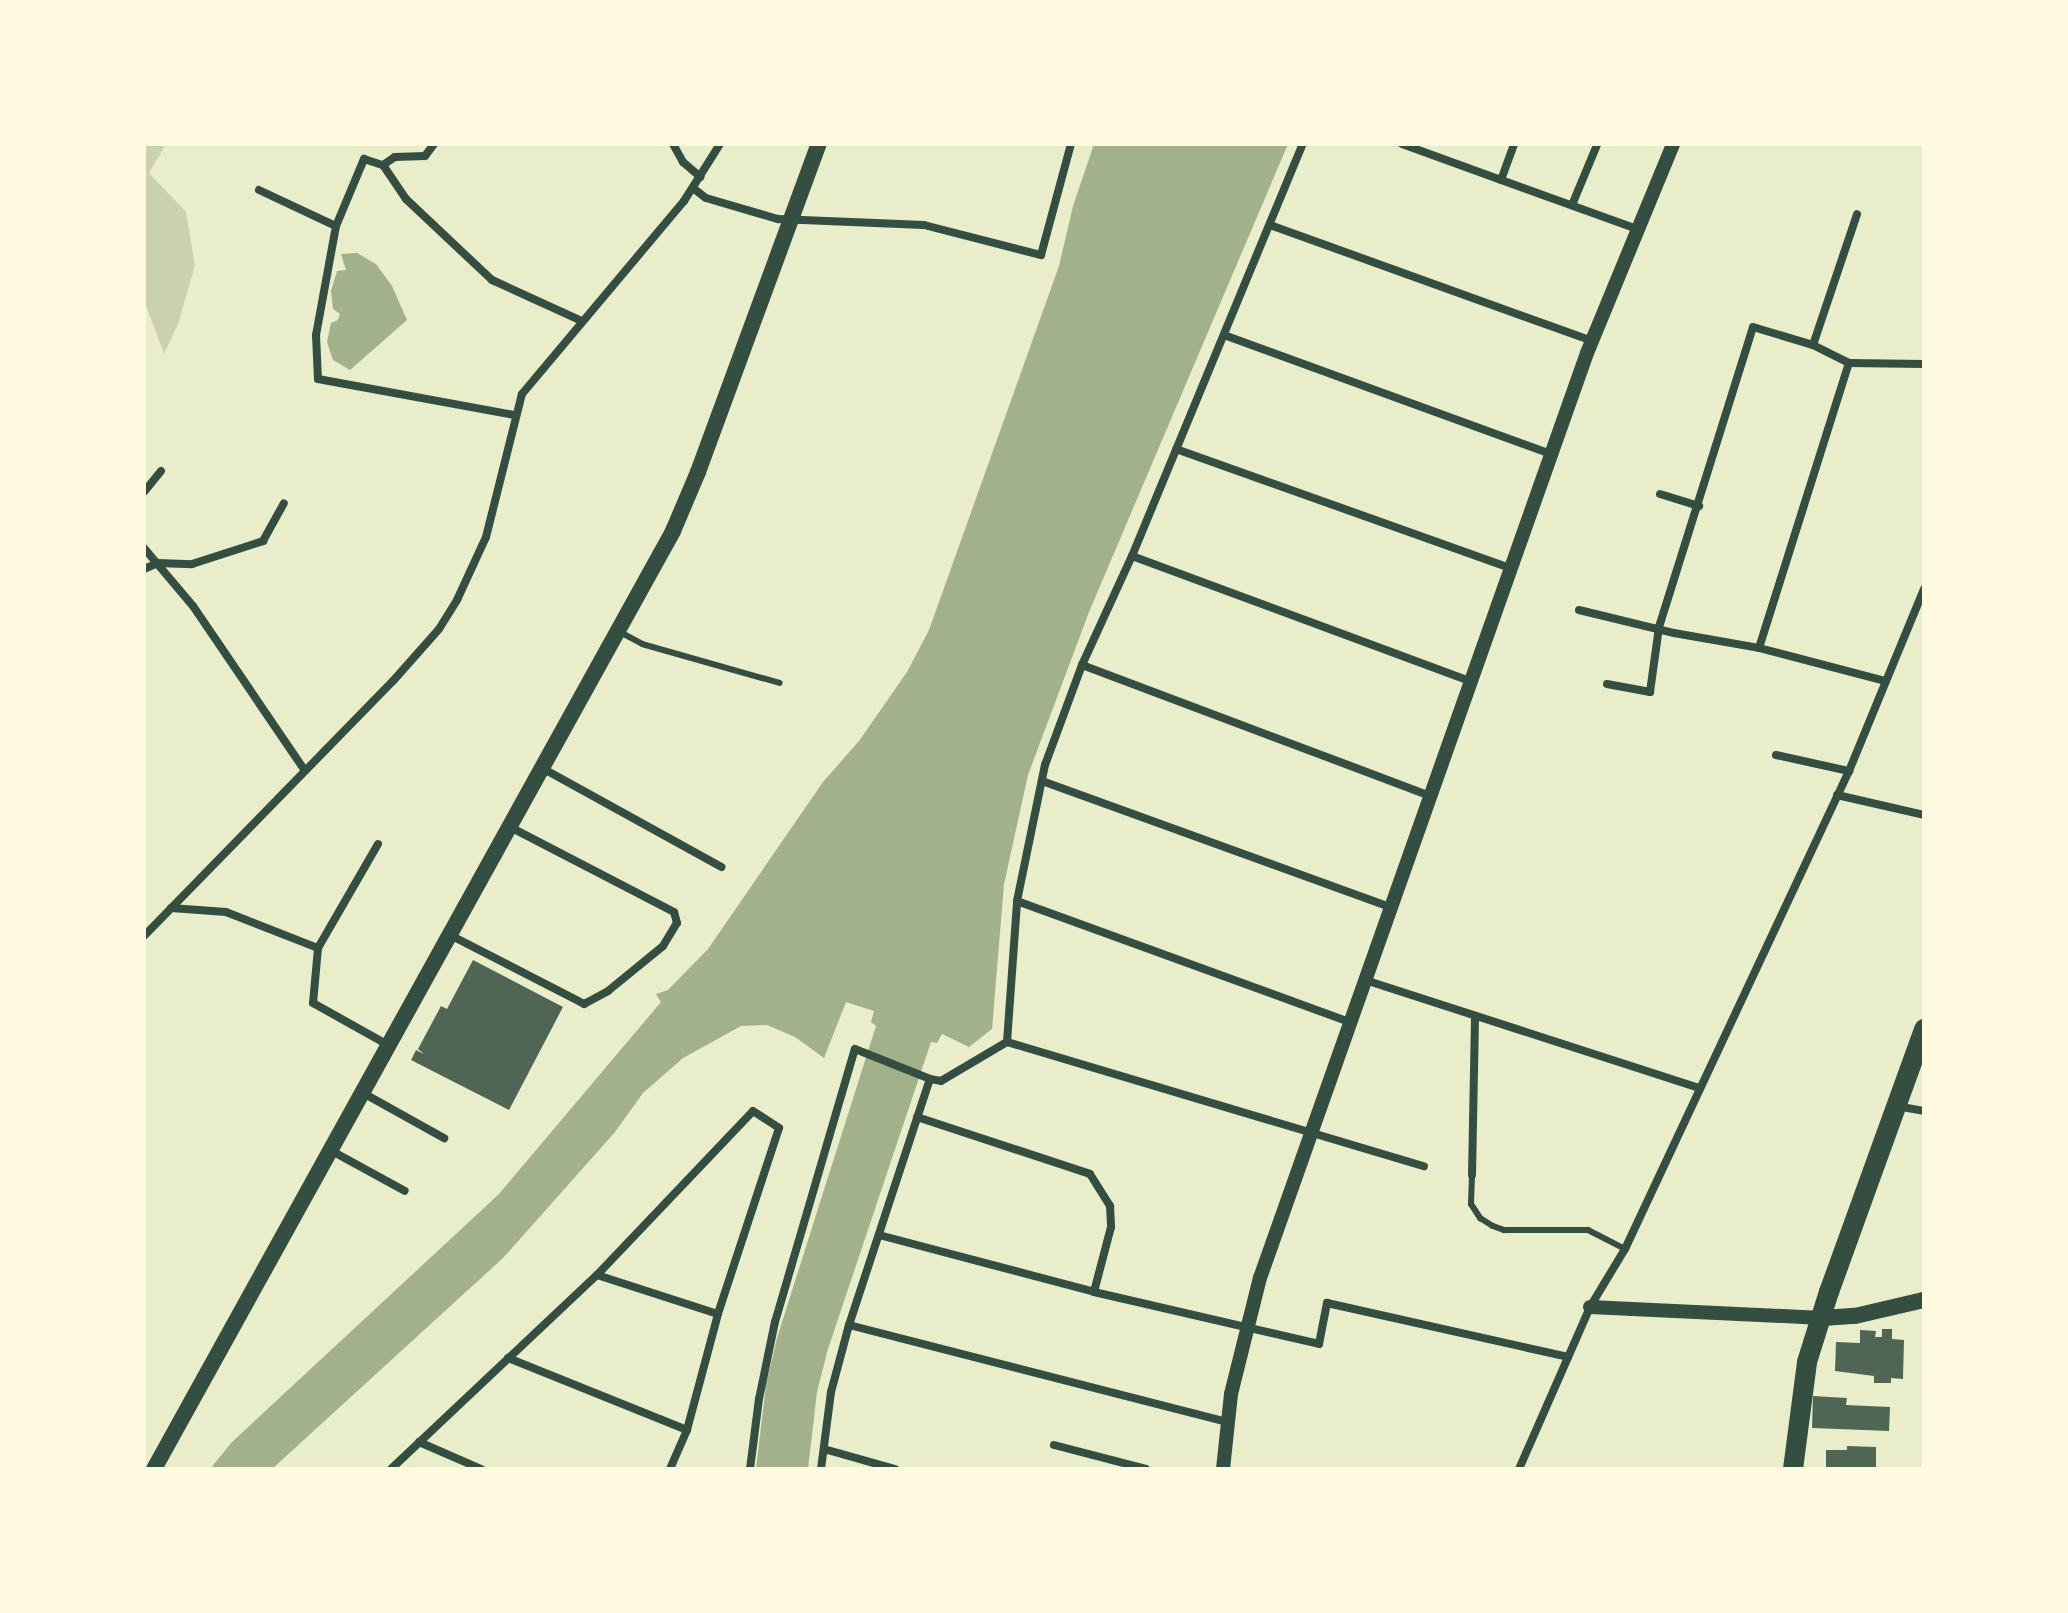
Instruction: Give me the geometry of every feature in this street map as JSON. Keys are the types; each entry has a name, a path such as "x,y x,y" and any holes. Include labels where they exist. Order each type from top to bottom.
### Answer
{"main road":[{"path":"154,1469 618,631 690,492 819,144"},
{"path":"1793,1469 1807,1362 1829,1292 1924,1029"},
{"path":"1823,1318 1855,1316 1924,1300"}],"street":[{"path":"383,165 395,157 425,156 434,144"},
{"path":"673,144 683,162 700,177"},
{"path":"144,936 417,656 457,600 473,569 493,515 514,415 528,385 693,188 720,144"},
{"path":"693,188 706,198 778,219 924,225 1041,255 1071,144"},
{"path":"1007,1042 1017,901 1042,781 1082,665 1132,556 1303,144"},
{"path":"1402,144 1637,229"},
{"path":"1501,180 1514,144"},
{"path":"1223,1469 1227,1422 1245,1329 1349,1022 1592,341 1673,144"},
{"path":"1572,205 1597,145"},
{"path":"514,415 318,379 316,335 336,226 364,159 383,165 406,199 492,280 582,321"},
{"path":"259,190 336,226"},
{"path":"1813,345 1857,214"},
{"path":"1270,225 1592,341"},
{"path":"1607,684 1650,692 1659,627 1753,327 1813,345 1849,363 1924,364"},
{"path":"1224,335 1551,454"},
{"path":"1759,648 1849,363"},
{"path":"1176,449 1511,568"},
{"path":"144,492 161,471"},
{"path":"1660,494 1699,506"},
{"path":"144,569 158,563 192,564 263,541 284,503"},
{"path":"144,548 193,606 305,771"},
{"path":"1132,556 1470,681"},
{"path":"1519,1469 1590,1307 1625,1249 1849,771 1924,589"},
{"path":"1579,610 1759,648 1886,681"},
{"path":"1082,665 1430,796"},
{"path":"1776,755 1849,771"},
{"path":"542,768 721,867"},
{"path":"1042,781 1390,907"},
{"path":"1837,795 1924,815"},
{"path":"450,935 584,1004 608,991 663,946 677,923 674,912 510,827"},
{"path":"378,844 318,948 313,1003 389,1045"},
{"path":"1017,901 1349,1022"},
{"path":"171,908 226,912 318,948"},
{"path":"1364,980 1700,1088"},
{"path":"1472,1175 1475,1016"},
{"path":"750,1469 756,1412 775,1322 855,1049 941,1081 1007,1042 1424,1166"},
{"path":"821,1469 831,1392 849,1325 930,1079"},
{"path":"362,1093 444,1138"},
{"path":"1895,1106 1924,1111"},
{"path":"391,1469 597,1275 753,1111 779,1128 718,1314 687,1430 670,1469"},
{"path":"917,1117 1090,1174 1110,1206 1111,1227 1094,1292"},
{"path":"330,1150 405,1191"},
{"path":"879,1235 1094,1292 1319,1344 1327,1303 1568,1357"},
{"path":"597,1275 718,1314"},
{"path":"1590,1307 1823,1318"},
{"path":"849,1325 1227,1422"},
{"path":"508,1358 687,1430"},
{"path":"419,1442 481,1469"},
{"path":"1054,1445 1146,1469"},
{"path":"824,1449 895,1469"}],"lane":[{"path":"618,631 642,644 780,683"},
{"path":"1472,1175 1471,1204 1480,1218 1493,1226 1516,1230 1588,1230 1625,1249"}],"shaded area":[{"path":"144,144 166,144 149,173 186,212 195,265 178,324 164,354 144,300"},
{"path":"1094,144 1288,144 1089,612 1028,775 1004,884 992,1029 969,1047 942,1034 937,1043 931,1042 828,1349 817,1392 808,1469 756,1469 766,1385 777,1338 876,1026 871,1022 874,1011 846,1002 824,1058 795,1037 767,1025 741,1026 683,1058 643,1093 615,1132 503,1258 272,1469 210,1469 232,1442 499,1194 661,1002 656,994 668,990 708,949 823,782 859,741 907,672 929,630 1059,266 1073,206"},
{"path":"357,253 376,264 392,286 407,320 350,370 333,360 327,342 331,323 338,320 340,314 333,309 331,291 337,271 346,270 341,254"}],"building":[{"path":"473,960 563,1007 509,1110 411,1060 416,1050 424,1054 418,1049 441,1006 447,1009"},
{"path":"1882,1329 1892,1329 1892,1339 1904,1340 1903,1379 1891,1378 1891,1383 1874,1383 1874,1376 1835,1371 1836,1342 1860,1343 1860,1330 1876,1331 1875,1337 1882,1337"},
{"path":"1813,1396 1847,1398 1846,1405 1890,1407 1889,1431 1812,1428"},
{"path":"1847,1446 1876,1447 1876,1469 1826,1469 1826,1450 1847,1450"}]}
